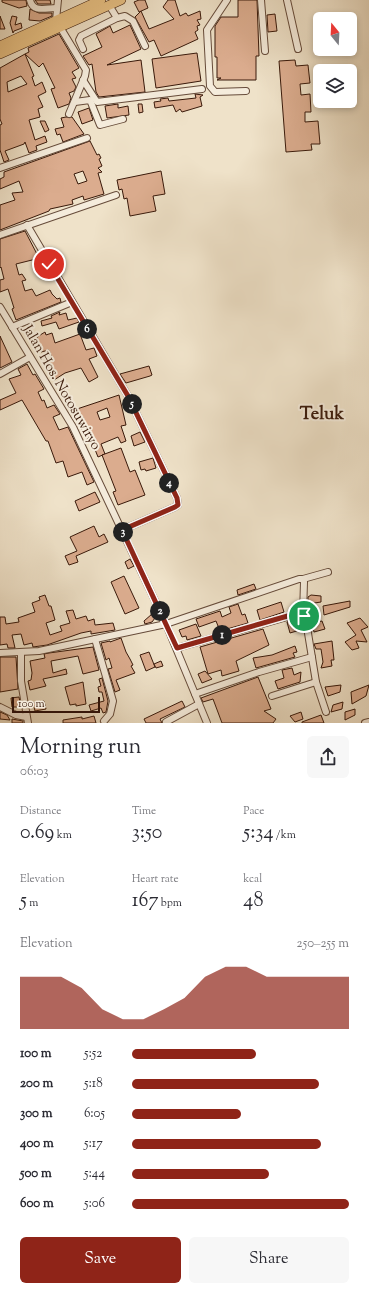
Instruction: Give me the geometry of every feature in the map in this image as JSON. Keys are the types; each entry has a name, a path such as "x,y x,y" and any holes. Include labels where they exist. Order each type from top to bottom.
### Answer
{"highway":[{"path":"58,24 101,0"},
{"path":"0,46 121,0"},
{"path":"0,54 40,32"}],"street":[{"path":"30,0 32,6 36,9 56,8"},
{"path":"58,0 56,8 58,24 86,70 75,102 69,114"},
{"path":"227,0 207,30 210,86 215,92 246,91"},
{"path":"261,0 265,51"},
{"path":"287,0 298,49"},
{"path":"109,5 116,18"},
{"path":"83,50 79,40 81,36 116,18 125,16 131,19 145,46"},
{"path":"83,80 97,102 202,89"},
{"path":"75,102 90,100 100,125 123,119"},
{"path":"0,168 88,138"},
{"path":"0,235 116,195"},
{"path":"27,225 128,396 177,498 178,505 122,530"},
{"path":"12,327 72,302"},
{"name":"Jalan Hos. Notosuwiryo","path":"0,308 73,427 177,648 207,723"},
{"path":"0,374 30,357"},
{"path":"0,654 39,651 166,624 238,598 328,572"},
{"path":"303,579 303,614 316,682 326,712"},
{"path":"177,648 298,613 303,614"},
{"path":"96,638 113,701 110,714 104,721"},
{"path":"21,652 22,681 27,720"},
{"path":"195,694 260,672 312,657"},
{"path":"272,696 316,682"},
{"path":"166,722 199,704"},
{"path":"0,707 27,720"},
{"path":"365,723 369,722"}],"building":[{"path":"2,0 26,0 27,6 19,8 2,2"},
{"path":"35,0 50,0 51,4 38,4"},
{"path":"145,0 148,8 139,12 134,2"},
{"path":"168,0 175,0 180,16 186,13 188,16 200,11 201,19 197,20 200,25 197,26 198,30 195,32 198,39 161,56 154,40 149,42 135,17 141,11 149,29 174,19 163,7"},
{"path":"238,0 257,0 259,56 256,56 256,80 217,80 221,78 217,78 215,26 221,17 238,17"},
{"path":"30,9 39,13 52,13 52,16 40,21 29,20"},
{"path":"275,14 277,31 268,32 267,15"},
{"path":"0,16 5,29 0,29"},
{"path":"12,16 17,17 15,25 21,23 22,28 14,31 13,33 10,23"},
{"path":"130,25 141,49 107,65 141,60 145,92 99,97 96,92 92,64 89,65 83,56 102,47 96,34 110,26 113,33"},
{"path":"59,34 79,68 72,72 76,78 72,79 76,87 74,91 69,93 71,98 69,104 58,108 51,89 55,88 43,63 39,67 25,54 29,52 28,48"},
{"path":"197,53 201,81 156,88 152,59"},
{"path":"25,54 34,76 32,77 35,86 42,82 46,92 38,96 43,107 38,109 40,117 29,120 35,140 45,136 47,142 36,146 37,150 29,153 25,142 24,144 5,151 9,160 4,162 0,150 0,125 2,124 0,119 0,68","holes":["21,76 27,84 8,92 7,82"]},
{"path":"295,60 296,66 308,65 310,83 300,84 301,95 310,94 311,112 305,112 305,122 318,121 320,144 311,144 312,150 286,152 279,61"},
{"path":"195,94 203,95 200,97 202,106 182,112 180,109 176,112 173,105 155,108 154,102 161,101 160,99 168,98 169,101 196,98"},
{"path":"118,104 118,108 128,106 129,115 107,118 105,106"},
{"path":"138,104 142,104 143,112 139,113"},
{"path":"89,108 93,120 82,124 78,112"},
{"path":"72,117 84,134 63,142 60,134 57,135 55,129 64,127 61,118"},
{"path":"40,121 45,121 49,130 45,132"},
{"path":"90,141 97,155 99,154 101,158 99,159 102,166 98,168 102,172 98,173 104,194 84,200 83,196 72,200 73,204 50,209 49,211 0,230 0,205 15,200 12,193 23,192 19,181 0,189 0,179 4,177 4,172","holes":["83,171 87,181 78,184 74,174"]},
{"path":"161,171 165,194 153,196 156,211 130,216 127,198 124,199 122,189 119,190 117,180"},
{"path":"25,231 38,256 36,259 16,264 19,275 22,274 26,280 22,281 25,291 32,289 36,296 50,290 57,299 60,298 61,302 16,320 8,289 0,292 0,280 4,279 1,267 0,268 0,239"},
{"path":"60,312 59,315 66,313 68,320 77,318 79,322 59,329 56,322 42,326 41,321 52,318 51,316"},
{"path":"45,332 46,335 52,333 55,343 80,334 86,350 94,348 97,356 89,359 98,377 89,382 81,368 65,373 54,380 45,360 52,358 49,350 41,352 37,337"},
{"path":"0,336 12,362 0,368"},
{"path":"27,364 33,375 35,374 44,389 38,392 42,401 44,400 47,408 54,405 60,414 53,417 59,430 68,427 94,482 87,485 82,472 68,477 63,461 56,463 48,441 46,441 22,400 0,410 0,400 16,393 9,379 21,375 18,369"},
{"path":"149,366 152,375 126,383 120,374"},
{"path":"119,395 126,425 121,426 126,441 121,443 118,437 101,444 105,454 98,457 90,437 86,439 81,428 86,425 83,417 80,418 77,409","holes":["107,408 110,417 100,420 97,412"]},
{"path":"140,432 145,442 134,446 131,436"},
{"path":"121,448 130,472 135,470 145,495 118,505 113,492 116,491 102,455"},
{"path":"153,458 156,468 146,471 145,469 141,470 139,462"},
{"path":"95,492 100,502 79,511 75,501"},
{"path":"94,526 99,537 104,534 108,542 76,556 78,562 69,565 65,556 77,551 70,537"},
{"path":"130,559 134,566 128,569 125,562"},
{"path":"124,576 139,608 125,614 111,582"},
{"path":"254,584 256,589 238,595 237,590"},
{"path":"45,595 49,606 51,606 55,620 46,623 50,635 62,631 60,626 70,623 66,611 73,610 76,619 86,616 88,621 94,619 95,625 113,623 115,630 91,634 91,631 81,633 47,645 33,647 32,643 24,645 21,634 12,635 15,648 8,648 7,644 0,645 0,617 5,617 6,624 19,622 18,618 35,612 32,603 40,600 39,597"},
{"path":"311,595 321,596 321,602 308,604 308,597"},
{"path":"350,601 350,607 324,615 323,606"},
{"path":"281,602 284,612 260,620 257,610"},
{"path":"238,604 242,615 245,614 248,623 220,631 216,621 199,627 196,619 220,611 222,617 231,613 229,607"},
{"path":"152,614 155,618 152,622 145,624 144,621"},
{"path":"360,618 368,627 361,630 367,642 356,641 359,648 352,650 345,642 356,635 347,623"},
{"path":"296,620 300,630 290,633 287,622"},
{"path":"322,621 325,629 314,632 312,623"},
{"path":"196,624 201,636 187,640 186,636 182,637 179,630"},
{"path":"263,629 269,645 236,661 239,671 222,676 221,670 208,674 200,647"},
{"path":"121,638 135,673 116,680 120,690 115,692 108,669 112,668 109,658 106,660 101,643 110,642"},
{"path":"332,641 334,660 331,660 332,666 321,668 323,662 321,649 316,649 314,644"},
{"path":"295,646 297,652 293,653 295,657 256,668 253,658 272,655"},
{"path":"93,647 99,670 83,674 78,656 51,661 53,673 66,669 67,674 43,679 46,686 30,690 28,681 31,680 32,673 30,661 45,658 44,654"},
{"path":"149,652 155,667 146,671 140,655"},
{"path":"0,657 16,657 18,689 0,692"},
{"path":"161,661 163,666 156,668 154,664"},
{"path":"292,668 294,675 301,672 300,682 278,689 275,681 284,678 282,670"},
{"path":"205,671 212,679 202,683 198,674"},
{"path":"258,677 271,709 264,711 276,719 273,723 222,723 213,699 203,702 201,698"},
{"path":"102,678 108,701 106,712 103,713 101,708 91,711 89,705 104,701 102,692 99,692 98,687 101,686 99,679"},
{"path":"83,682 86,704 76,706 76,704 70,705 65,687"},
{"path":"341,685 340,692 328,696 325,687"},
{"path":"369,685 366,696 352,704 351,692"},
{"path":"19,697 21,707 12,707 11,698"},
{"path":"44,701 46,709 35,711 33,703"},
{"path":"182,701 185,707 160,719 162,723 146,723 144,719"},
{"path":"343,702 342,709 331,712 333,705"},
{"path":"355,709 355,715 345,720 345,712"},
{"path":"0,712 7,715 10,720 0,719"},
{"path":"301,712 303,719 295,722 290,716"},
{"path":"321,715 324,723 302,723 302,722"},
{"path":"94,716 96,723 63,723 63,720 82,717 82,719"},
{"path":"12,719 23,721 23,723 12,723"}],"district":[{"name":"Teluk","path":"322,415"}],"route":[{"path":"49,264 128,396 177,498 178,505 175,507 122,530 177,648 298,613 303,614 304,616"}]}
